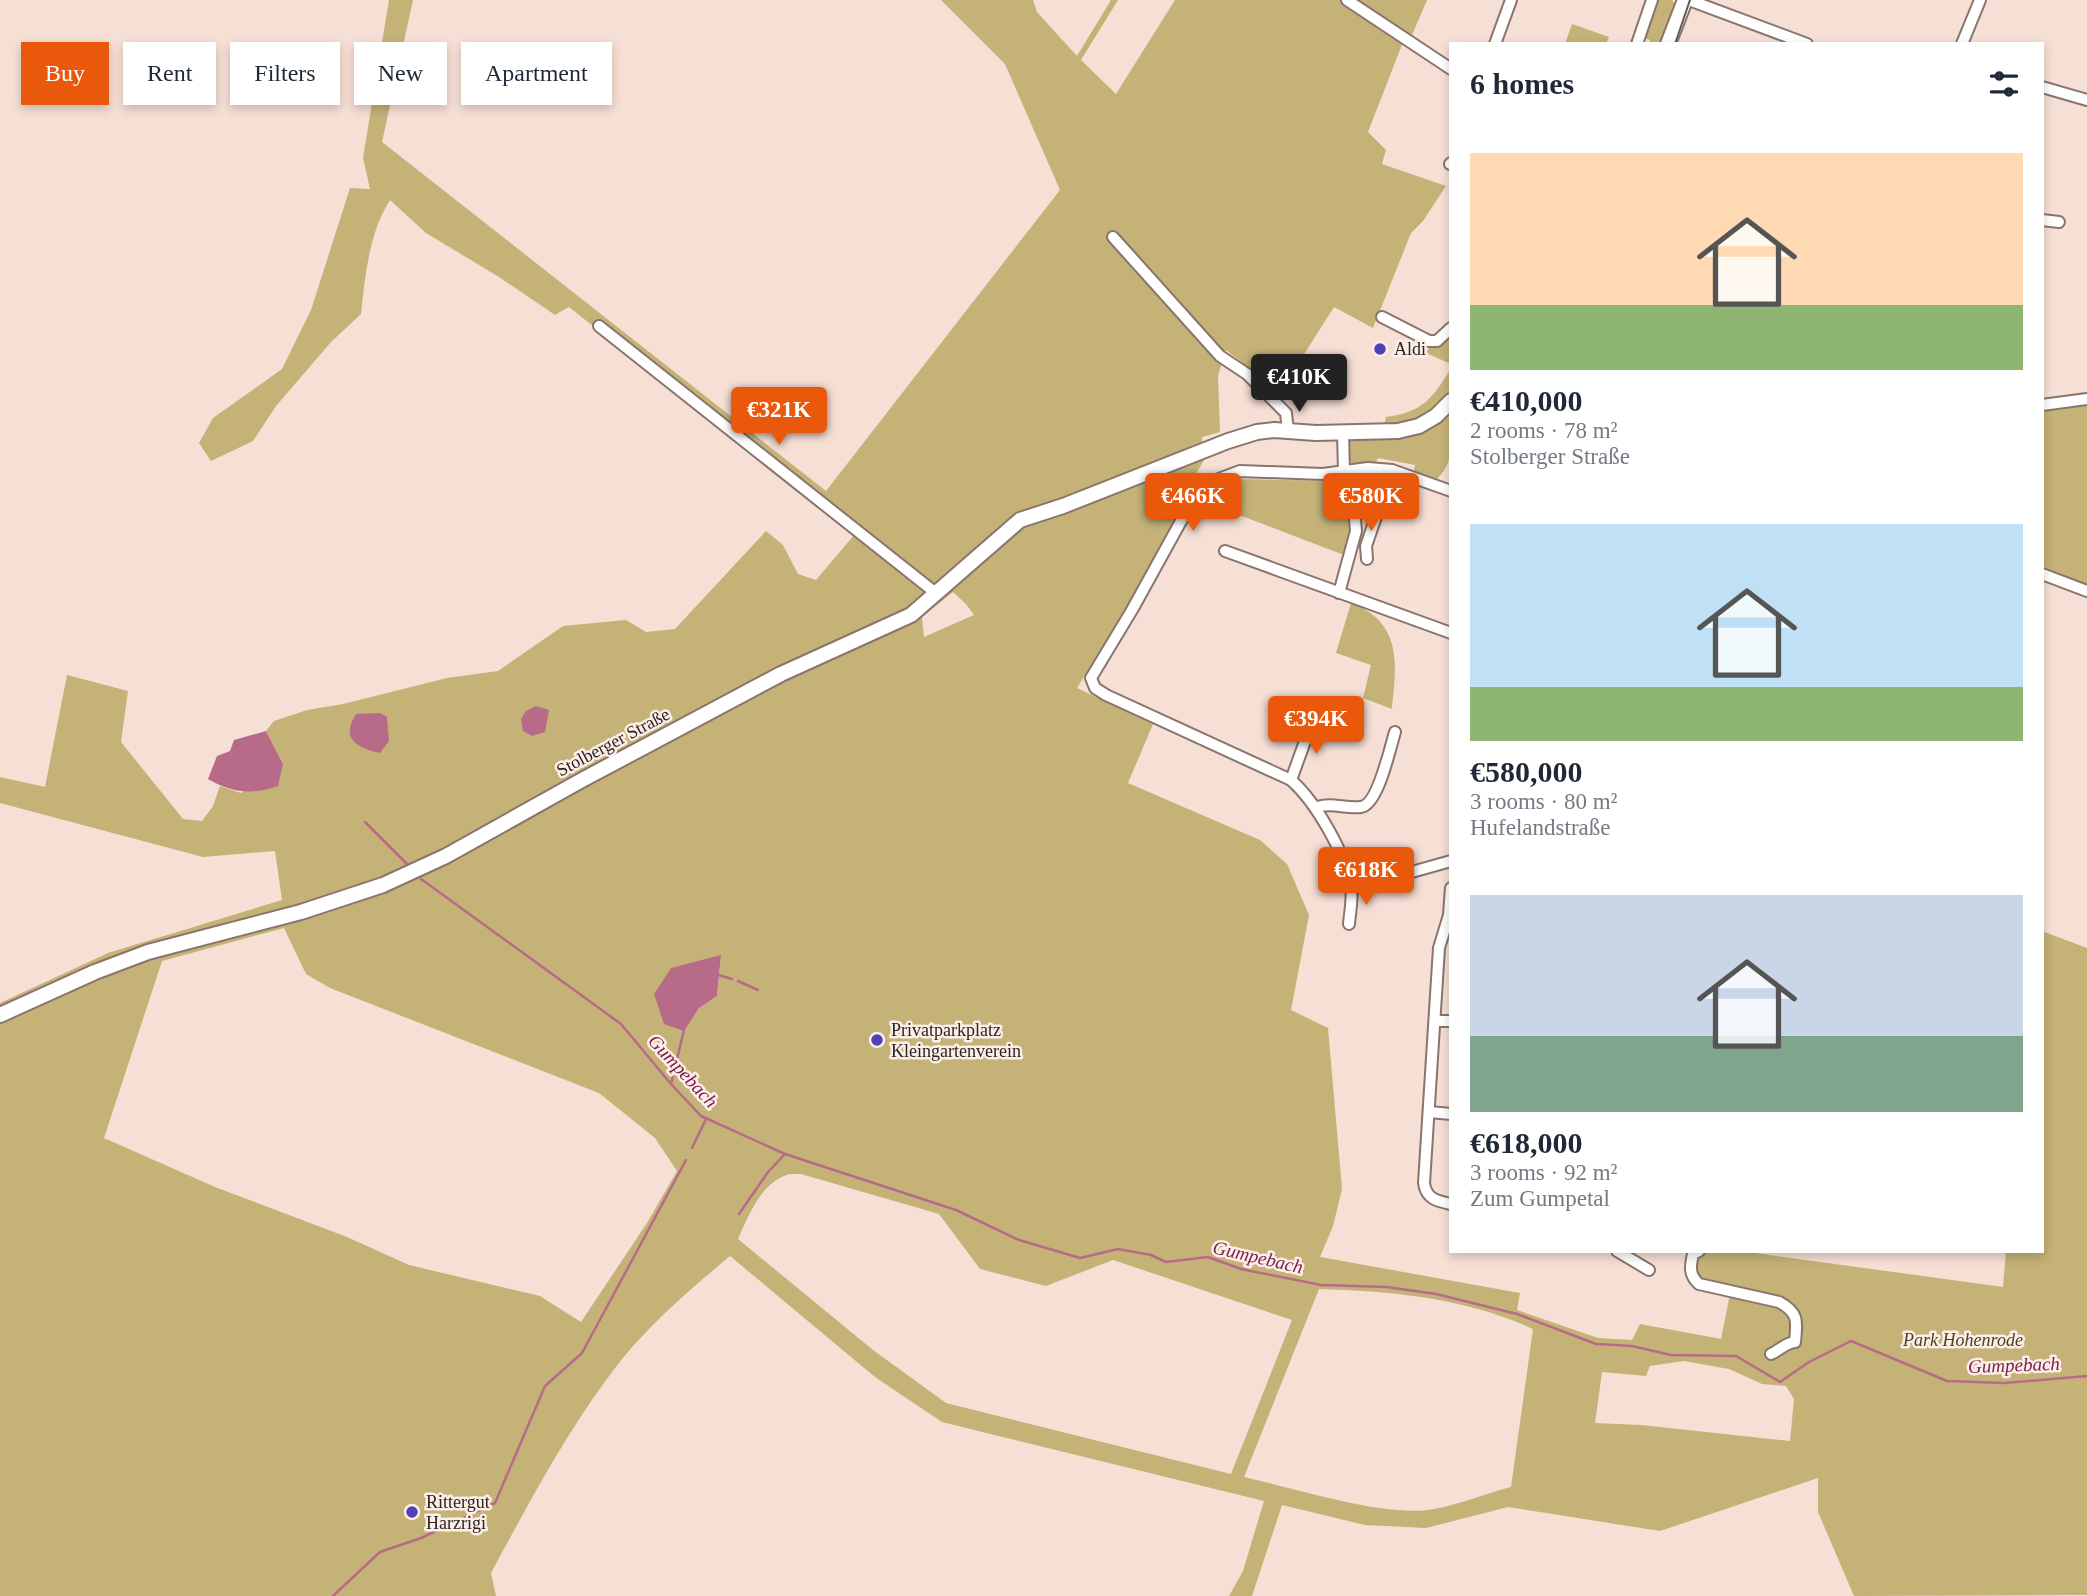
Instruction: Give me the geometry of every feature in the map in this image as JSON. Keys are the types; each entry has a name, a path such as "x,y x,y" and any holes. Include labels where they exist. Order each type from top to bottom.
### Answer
{"main road":[{"path":"1669,42 1687,0"},
{"name":"Stolberger Straße","path":"0,1015 95,972 148,952 301,912 383,885 446,856 781,674 911,615 1020,520 1257,432 1398,431 1419,426 1436,416 1449,403"}],"street":[{"path":"1348,0 1449,68"},
{"path":"1496,42 1511,0"},
{"path":"1638,42 1652,0"},
{"path":"1687,0 1802,42"},
{"path":"1963,42 1980,0"},
{"path":"2044,89 2087,100"},
{"path":"2044,220 2059,222"},
{"path":"1113,237 1220,356 1247,374 1286,413 1287,431"},
{"path":"1382,317 1429,341 1437,341 1449,330"},
{"path":"599,326 937,594"},
{"path":"2044,405 2087,399"},
{"path":"1339,593 1356,531 1344,471 1343,432"},
{"path":"1349,924 1351,889 1348,874 1317,807 1307,794 1292,780 1106,695 1096,688 1091,678 1191,503 1204,487 1230,473 1240,471 1322,474 1368,468 1392,470 1449,490"},
{"path":"1367,559 1366,546 1392,470"},
{"path":"1225,551 1449,632"},
{"path":"2044,575 2087,591"},
{"path":"1292,780 1312,722"},
{"path":"1317,807 1329,803 1361,807 1369,803 1375,794 1395,732"},
{"path":"1351,889 1449,862"},
{"path":"1449,915 1447,935 1439,948 1425,1192 1430,1198 1449,1203"},
{"path":"1435,1021 1449,1021"},
{"path":"1429,1112 1449,1114"},
{"path":"1620,1253 1649,1270"},
{"path":"1695,1253 1690,1265 1693,1279 1699,1284 1779,1302 1791,1308 1796,1319 1795,1342 1786,1343 1779,1351 1771,1354"}],"green space":[{"path":"389,0 413,0 404,42 382,42"},
{"name":"Park Hohenrode","path":"941,0 1033,0 1037,12 1077,56 1111,0 1118,0 1081,60 1116,94 1175,0 1427,0 1412,35 1403,42 1368,132 1386,150 1382,164 1446,186 1423,221 1411,233 1373,328 1334,307 1280,392 1226,350 1218,376 1220,432 1202,437 1204,460 1185,493 1190,496 1077,688 1153,724 1128,783 1260,840 1287,864 1309,915 1291,1010 1328,1028 1342,1189 1333,1226 1320,1257 1520,1293 1517,1310 1598,1338 1632,1340 1640,1324 1721,1339 1731,1289 1701,1280 1696,1274 1696,1258 1705,1253 1755,1253 2003,1287 2006,1253 2044,1253 2044,932 2087,948 2087,1595 1854,1596 1818,1512 1818,1478 1660,1531 1508,1507 1426,1528 1365,1525 1282,1505 1252,1596 1229,1596 1243,1571 1264,1501 942,1422 875,1377 730,1256 647,1331 622,1359 585,1410 552,1463 491,1573 496,1596 0,1596 0,1003 108,953 282,900 275,851 203,857 0,803 0,777 45,787 67,675 128,691 121,742 183,819 202,821 213,806 220,786 241,793 283,764 266,731 274,721 307,710 343,704 447,678 498,671 563,626 626,620 646,632 675,629 766,531 783,545 798,574 816,580 855,534 569,307 555,315 426,233 390,200 373,241 366,270 361,314 331,342 276,406 253,441 211,461 199,443 213,418 282,369 311,310 350,188 370,189 363,158 372,105 390,105 382,142 826,491 1060,190 1005,64","holes":["953,592 974,615 924,637 922,617","284,928 306,974 330,988 599,1093 655,1138 677,1171 647,1223 581,1322 540,1296 409,1265 347,1237 215,1187 104,1138 162,961","721,955 717,996 699,1008 684,1030","801,1174 939,1214 980,1269 1046,1286 1113,1260 1292,1320 1231,1474 946,1403 873,1350 738,1239 764,1191 780,1178","1319,1289 1401,1294 1455,1303 1508,1318 1533,1329 1511,1487 1438,1508 1408,1511 1362,1505 1244,1477","1684,1361 1729,1369 1762,1384 1786,1386 1794,1399 1790,1441 1641,1425 1595,1423 1602,1372 1646,1376 1650,1366"]},
{"path":"1658,0 1672,0 1676,10 1666,42 1650,42 1644,38"},
{"path":"1572,24 1609,37 1607,42 1566,42"},
{"path":"1449,329 1449,363 1426,353 1432,342"},
{"path":"1449,371 1449,396 1444,402 1421,417 1384,427 1386,417 1418,407 1438,388"},
{"path":"2087,405 2087,587 2044,571 2044,411"},
{"path":"1449,409 1449,460 1437,479 1414,472 1415,465 1378,458 1374,466 1360,466 1347,457 1348,445 1353,439 1360,436 1381,437 1408,429"},
{"path":"1237,479 1340,481 1352,527 1344,555 1205,502 1217,489"},
{"path":"1351,603 1368,611 1380,621 1388,633 1395,661 1392,709 1363,698 1371,665 1336,653"}],"shaded area":[{"path":"536,706 549,710 545,732 532,736 523,731 521,719 526,711"},
{"path":"380,713 387,717 389,741 380,753 358,745 350,736 350,730 356,714"},
{"path":"266,731 283,764 278,786 259,791 242,791 208,779 217,756 230,751 234,740"},
{"path":"721,955 717,996 699,1008 684,1031 664,1024 654,994 671,968"}],"waterway":[{"name":"Gumpebach","path":"365,822 408,865"},
{"name":"Gumpebach","path":"421,879 621,1024 701,1116 785,1154 956,1210 1019,1240 1080,1258 1118,1249 1151,1255 1166,1262 1208,1257 1241,1269 1321,1285 1387,1287 1436,1294 1517,1314 1596,1344 1632,1346 1671,1355 1736,1356 1780,1382 1809,1362 1851,1341 1947,1381 2004,1383 2087,1376"},
{"path":"715,974 732,979"},
{"path":"738,981 758,990"},
{"path":"671,1084 684,1030"},
{"path":"692,1148 706,1119"},
{"path":"739,1214 768,1172 785,1154"},
{"path":"333,1596 380,1552 421,1538 495,1503 545,1386 582,1353 686,1160"}],"tram line":[{"path":"1676,42 1690,0"}],"place":[{"name":"Aldi","path":"1380,349"},
{"name":"Privatparkplatz Kleingartenverein","path":"877,1040"},
{"name":"Rittergut Harzrigi","path":"412,1512"}]}
